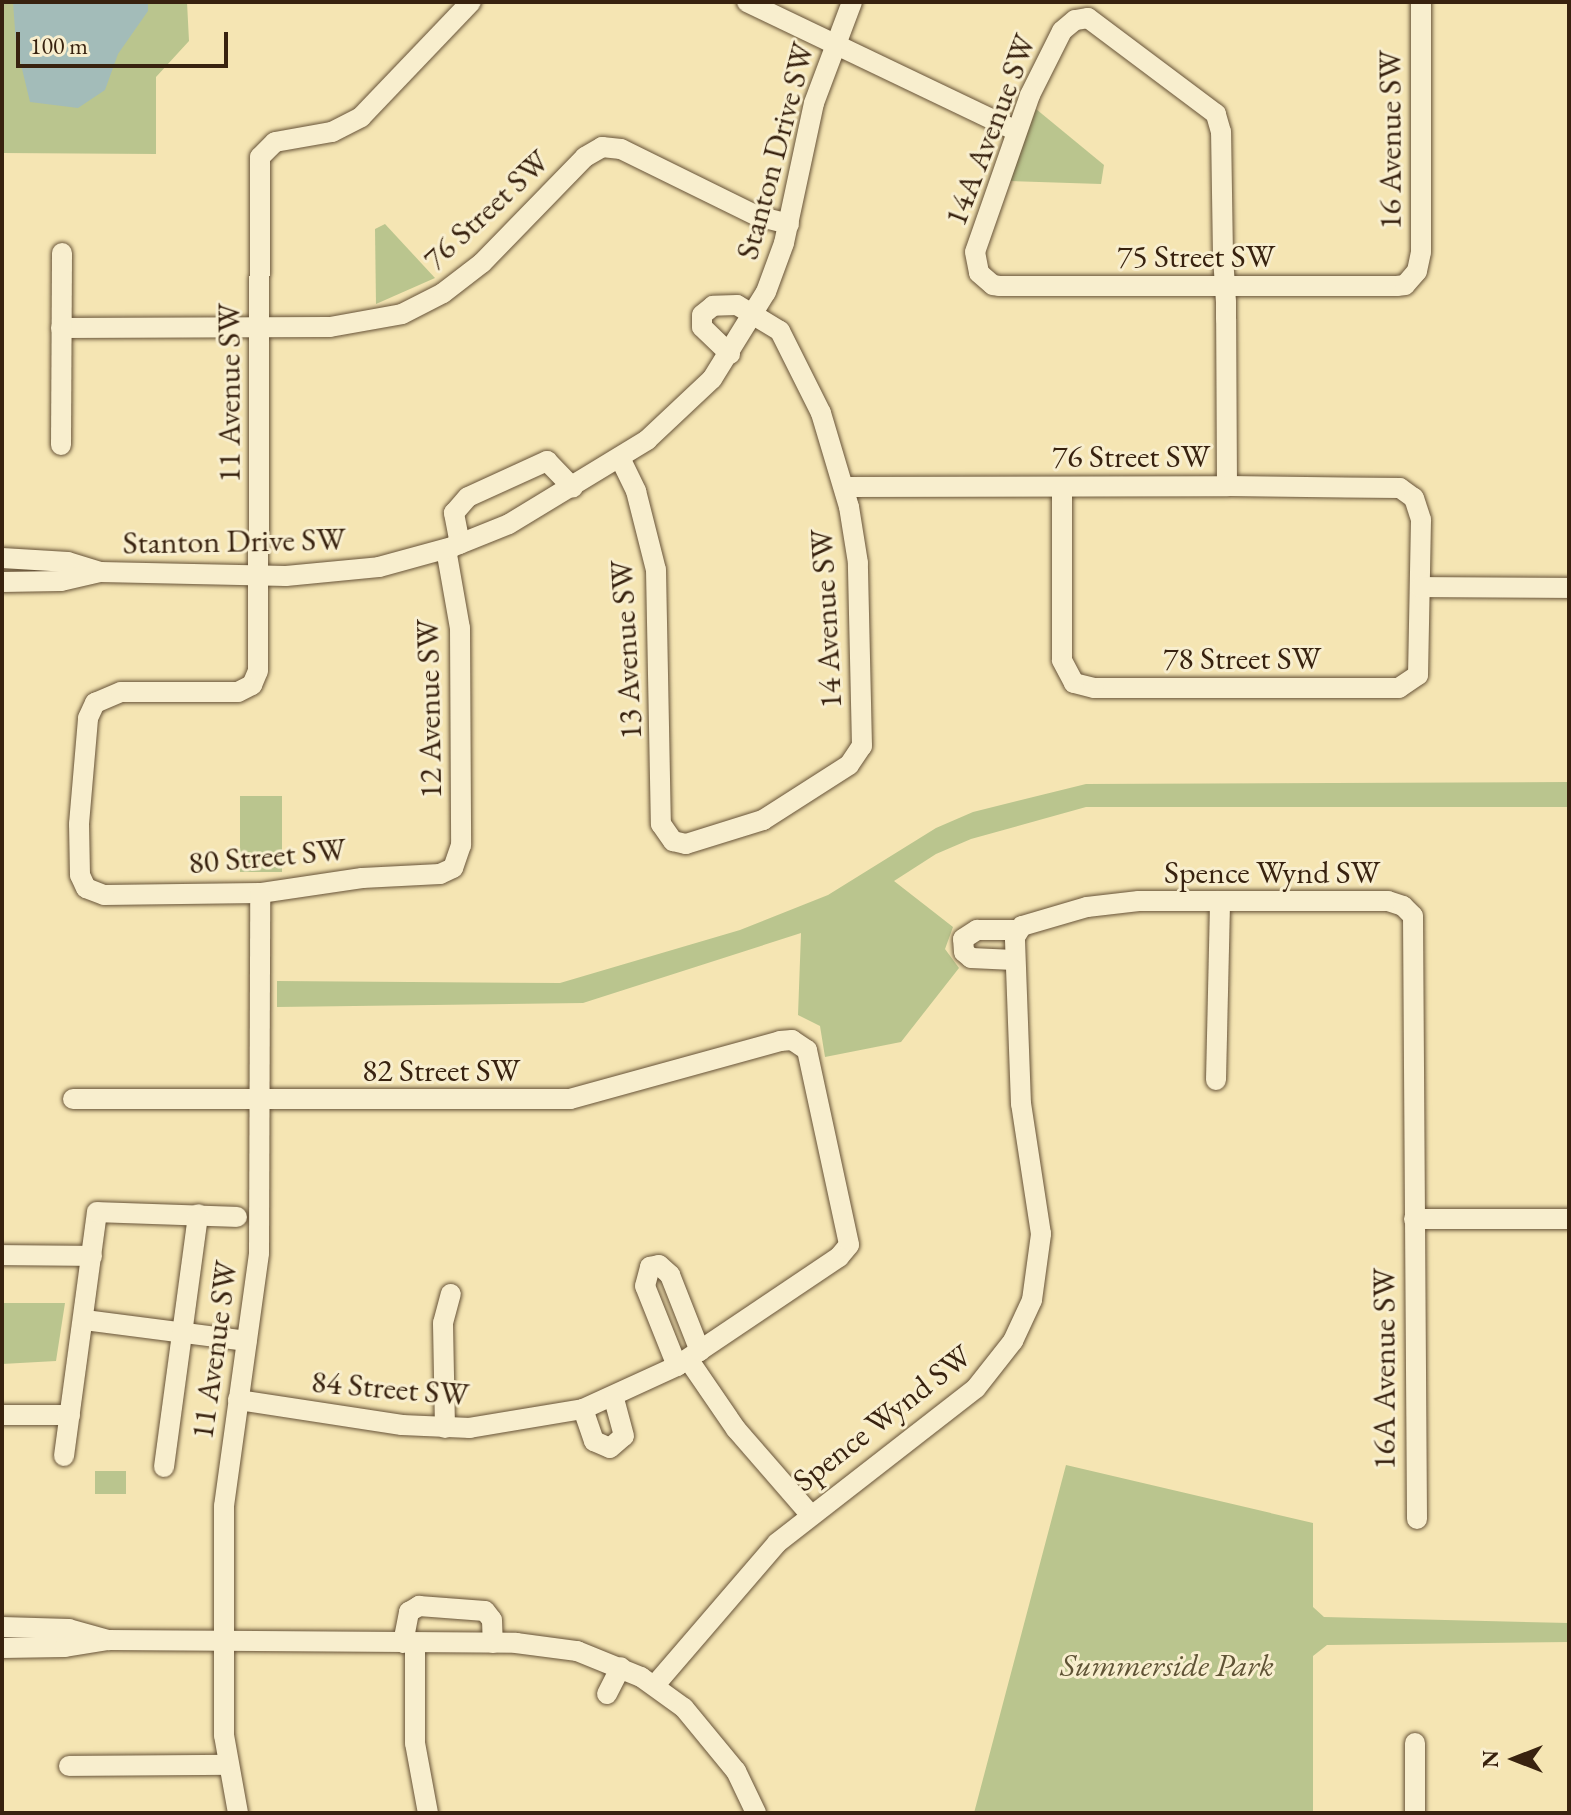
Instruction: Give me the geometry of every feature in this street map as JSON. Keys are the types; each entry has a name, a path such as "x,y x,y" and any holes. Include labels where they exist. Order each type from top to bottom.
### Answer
{"street":[{"name":"11 Avenue SW","path":"86,888 80,875 79,824 88,718 99,699 121,692 231,693 252,685 258,671 259,165 264,149 275,142 332,132 361,117 471,2"},
{"path":"747,2 1016,131"},
{"name":"Stanton Drive SW","path":"2,582 61,581 100,572 259,577 357,571 453,547 573,488 620,458 676,416 730,354 754,315 789,224 814,103 852,2"},
{"name":"16 Avenue SW","path":"1414,277 1421,252 1421,2"},
{"name":"14A Avenue SW","path":"979,273 977,245 1016,131 1056,40 1081,18 1101,22 1216,114 1221,132 1225,286"},
{"name":"76 Street SW","path":"61,328 341,327 419,307 482,263 585,157 602,147 621,149 757,216 789,224"},
{"path":"61,445 62,253"},
{"name":"75 Street SW","path":"979,273 999,286 1397,286 1414,277"},
{"path":"1225,286 1227,486"},
{"name":"Stanton Drive SW","path":"730,354 704,332 702,315 713,306 732,304 754,315"},
{"name":"14 Avenue SW","path":"754,315 780,331 794,350 821,413 844,487 862,610 858,757"},
{"name":"13 Avenue SW","path":"620,458 636,491 656,570 661,824 673,841 694,842 763,820 858,757"},
{"path":"453,547 454,513 468,497 547,461 573,488"},
{"name":"76 Street SW","path":"844,487 1394,487 1414,498 1421,520 1420,587"},
{"name":"78 Street SW","path":"1062,487 1062,660 1070,680 1094,688 1399,688 1415,681 1420,668 1420,587"},
{"name":"12 Avenue SW","path":"453,547 460,628 461,845 453,868"},
{"name":"Stanton Drive SW","path":"2,558 68,562 100,572"},
{"path":"1420,587 1569,588"},
{"name":"80 Street SW","path":"86,888 104,895 260,893 362,878 440,874 453,868"},
{"name":"11 Avenue SW","path":"238,1813 227,1765 224,1506 259,1253 260,893"},
{"path":"1216,1080 1220,901"},
{"name":"Spence Wynd SW","path":"1014,960 971,958 964,952 963,939 977,930 1018,930 1104,903 1394,901 1413,916 1414,1219"},
{"name":"Spence Wynd SW","path":"655,1685 757,1564 809,1513 987,1378 1013,1341 1032,1300 1041,1234 1024,1129 1014,960 1018,930"},
{"name":"82 Street SW","path":"73,1099 578,1098 773,1042 799,1043 812,1064 849,1245"},
{"path":"64,1456 85,1320 97,1212 237,1217"},
{"path":"164,1467 198,1214"},
{"path":"1414,1219 1569,1219"},
{"name":"16A Avenue SW","path":"1414,1219 1417,1519"},
{"name":"84 Street SW","path":"238,1400 445,1428 524,1422 583,1409 614,1399 688,1359 839,1257 849,1245"},
{"path":"2,1255 92,1256"},
{"path":"445,1428 443,1323 451,1294"},
{"path":"85,1320 247,1341"},
{"path":"688,1359 728,1419 809,1513"},
{"path":"583,1409 594,1441 610,1448 624,1436 614,1399"},
{"path":"2,1415 70,1415"},
{"path":"428,1813 415,1743 409,1612 419,1606 485,1611 492,1620 493,1643"},
{"path":"2,1627 69,1629 108,1640"},
{"path":"2,1648 65,1647 108,1640 493,1643 559,1647 621,1667 655,1685 712,1736 756,1813"},
{"path":"607,1694 621,1667"},
{"path":"1415,1743 1415,1813"},
{"path":"69,1766 227,1765"}],"green space":[{"path":"2,2 187,2 189,41 156,77 156,154 2,153"},
{"path":"1036,109 1104,165 1101,184 1010,181"},
{"path":"385,224 435,278 376,304 375,229"},
{"path":"1569,782 1569,807 1086,807 971,839 936,854 894,881 953,927 945,949 959,968 901,1042 825,1057 820,1026 798,1015 801,933 583,1003 277,1007 277,981 560,983 740,930 828,895 936,828 973,812 1086,784"},
{"path":"240,796 282,796 282,872 240,872"},
{"path":"2,1303 65,1303 56,1361 2,1364"},
{"name":"Summerside Park","path":"1066,1465 1313,1523 1313,1607 1324,1617 1569,1623 1569,1642 1327,1645 1313,1656 1313,1813 974,1813"},
{"path":"95,1471 126,1471 126,1494 95,1494"}],"water":[{"path":"13,2 148,2 148,11 118,54 105,90 78,108 30,102 16,44"}]}
